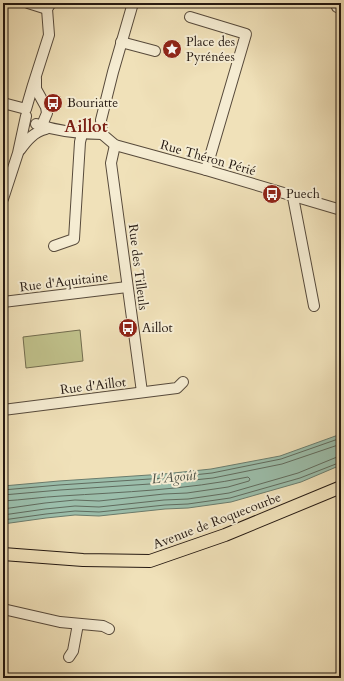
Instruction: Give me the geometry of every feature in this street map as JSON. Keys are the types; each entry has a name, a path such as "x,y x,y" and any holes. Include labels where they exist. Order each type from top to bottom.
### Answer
{"main road":[{"name":"Avenue de Roquecourbe","path":"3,554 82,560 150,561 225,535 341,487"}],"street":[{"path":"3,199 18,153 33,85 49,36 49,6 28,3"},
{"path":"44,120 70,131 82,134 102,134 101,120 133,3"},
{"path":"190,17 246,34 206,170"},
{"path":"122,42 155,51"},
{"path":"37,75 36,89 44,120"},
{"path":"44,120 40,102 34,102 28,105 26,113 30,122 44,120 56,123 70,131"},
{"path":"3,103 26,113"},
{"path":"18,153 44,120"},
{"path":"54,246 74,239 80,142 82,134"},
{"name":"Rue Théron Périé","path":"102,134 115,146 206,170 292,197 340,207"},
{"name":"Rue des Tilleuls","path":"115,146 111,163 142,392"},
{"path":"292,197 314,306"},
{"name":"Rue d'Aquitaine","path":"3,302 128,287"},
{"path":"124,395 134,387 139,378"},
{"name":"Rue d'Aillot","path":"3,410 177,388 183,382"},
{"path":"3,609 78,624 104,626 109,629"},
{"path":"69,657 73,651 78,624"}],"green space":[{"path":"80,330 83,361 26,368 23,337"}],"water":[{"name":"L'Agoût","path":"341,434 341,465 301,482 231,502 188,508 99,516 75,515 3,524 3,486 211,469 280,456"}],"place":[{"name":"Place des Pyrénées","path":"172,49"},
{"name":"Bouriatte","path":"53,103"},
{"name":"Puech","path":"272,194"},
{"name":"Aillot","path":"128,328"}],"district":[{"name":"Aillot","path":"86,126"}]}
